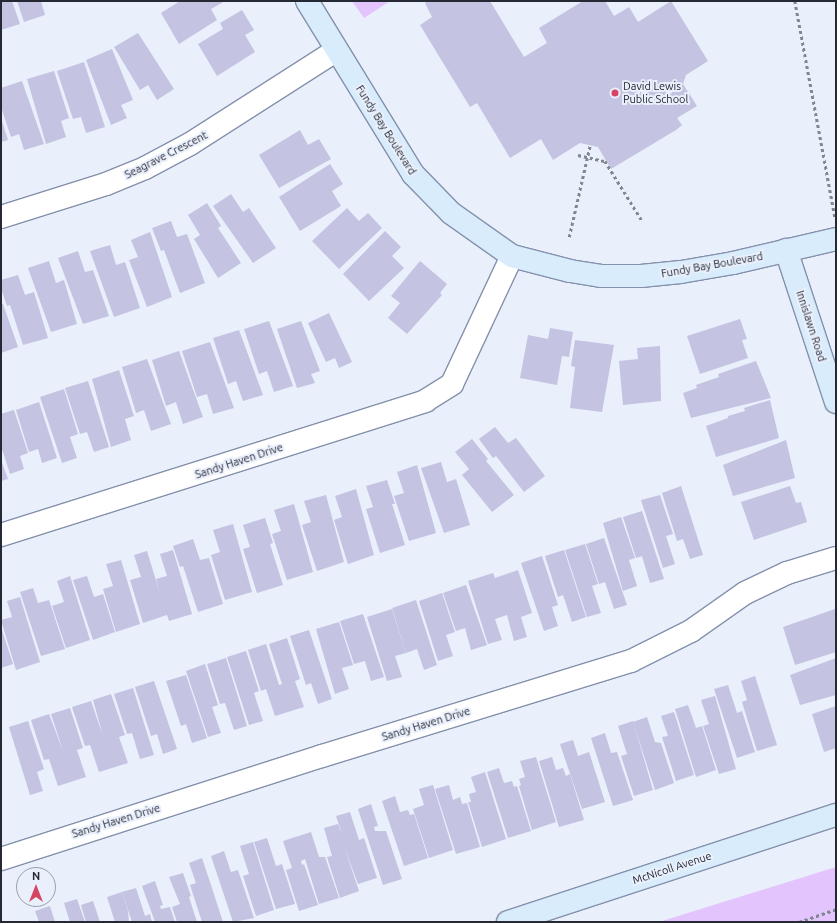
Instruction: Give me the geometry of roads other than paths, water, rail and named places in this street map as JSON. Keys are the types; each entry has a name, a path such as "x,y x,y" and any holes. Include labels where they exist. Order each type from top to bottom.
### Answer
{"street":[{"name":"Fundy Bay Boulevard","path":"307,1 413,174 451,213 512,256 578,272 602,276 641,276 681,272 836,239"},
{"name":"Seagrave Crescent","path":"1,217 106,184 145,168 190,144 337,50"},
{"name":"Innislawn Road","path":"786,250 836,402"},
{"name":"Sandy Haven Drive","path":"1,535 425,401 452,384 512,256"},
{"name":"Sandy Haven Drive","path":"1,859 277,770 631,661 691,631 745,593 787,573 836,558"},
{"name":"McNicoll Avenue","path":"508,922 836,815"}],"place":[{"name":"David Lewis Public School","path":"615,93"}]}
